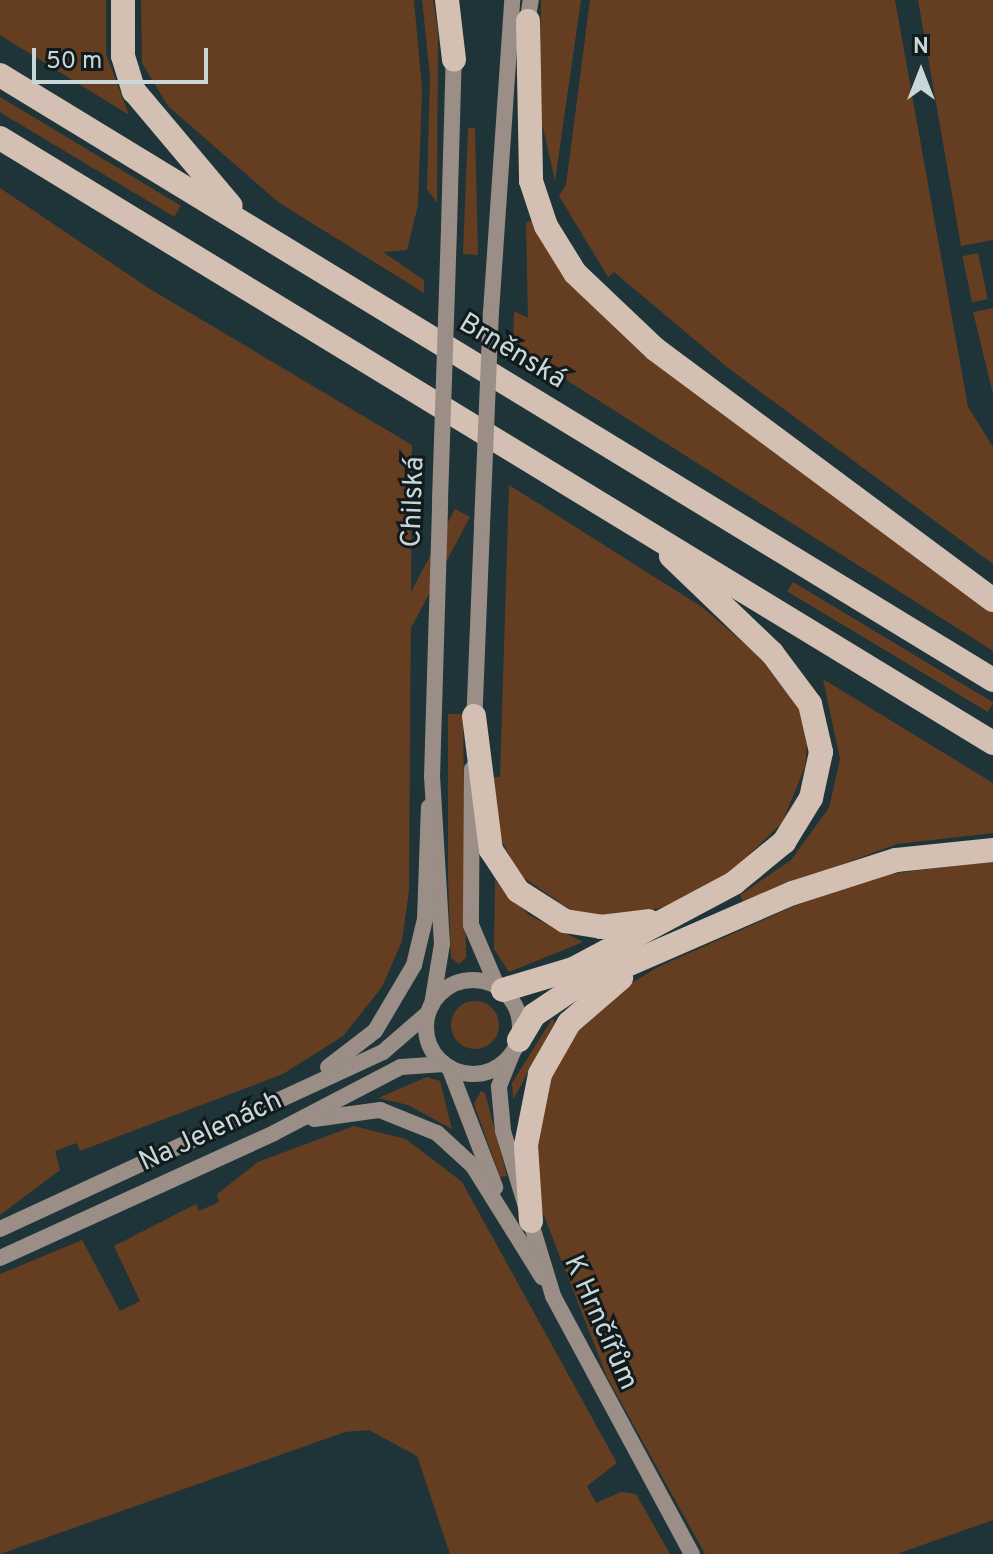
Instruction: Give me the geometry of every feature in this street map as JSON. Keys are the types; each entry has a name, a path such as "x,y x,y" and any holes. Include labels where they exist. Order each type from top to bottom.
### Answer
{"highway":[{"path":"123,0 123,56 134,91 251,229"},
{"path":"447,0 454,60"},
{"path":"530,10 531,181 546,226 575,273 655,349 993,600"},
{"name":"Brněnská","path":"0,75 993,680"},
{"path":"0,138 634,521 993,743"},
{"path":"500,988 573,969 700,902 760,865 795,827 816,784 820,735 810,704 789,672 634,521"},
{"path":"474,716 491,850 518,891 548,914 601,927 639,924 700,902"},
{"path":"516,1047 528,1021 559,997 689,939 866,868 927,854 993,850"},
{"path":"531,1221 528,1112 550,1052 596,997 689,939"}],"main road":[{"name":"Chilská","path":"430,1009 442,944 432,777 455,0"},
{"path":"446,1065 474,1074 516,1047 518,1011 500,988 471,925 474,716 493,257 497,168 512,0"},
{"path":"497,168 530,10"},
{"path":"262,1105 360,1045 407,981 425,919 432,777"},
{"path":"500,988 455,983 430,1009 427,1036 446,1065 504,1215"},
{"name":"Na Jelenách","path":"0,1229 262,1105 383,1052 430,1009"},
{"name":"K Hrnčířům","path":"516,1047 501,1079 500,1114 553,1296 692,1554"},
{"name":"Na Jelenách","path":"0,1258 282,1129 401,1067 446,1065"},
{"path":"282,1129 354,1109 411,1118 460,1152 504,1215 553,1296"}],"shaded area":[{"path":"0,0 106,0 106,54 129,115 0,35"},
{"path":"141,0 414,0 422,89 418,205 407,250 383,252 424,280 424,293 278,202 168,106 142,63"},
{"path":"422,0 433,0 438,31 437,203 427,189 430,76"},
{"path":"541,0 581,0 555,181 539,110"},
{"path":"590,0 895,0 968,407 993,447 993,564 727,367 614,272 608,277 559,196 566,185"},
{"path":"918,0 993,0 993,240 961,246"},
{"path":"0,97 181,206 174,217 0,112"},
{"path":"468,128 475,128 478,255 463,254"},
{"path":"0,188 150,289 412,445 409,891 402,941 382,987 343,1036 283,1074 80,1151 77,1143 55,1151 60,1170 0,1215"},
{"path":"535,219 578,290 607,320 993,612 993,651 513,346 514,311 528,318 526,223"},
{"path":"978,253 988,299 972,302 962,256"},
{"path":"993,308 993,394 973,312"},
{"path":"509,485 702,607 757,654 800,710 808,734 805,767 782,823 733,870 664,907 613,918 572,911 520,875 500,838 491,777 500,777"},
{"path":"455,509 470,517 406,638 391,630"},
{"path":"793,582 993,702 988,712 787,591"},
{"path":"823,679 993,783 993,833 897,844 743,901 740,895 791,860 829,808 840,759"},
{"path":"448,714 463,714 466,958 459,964 451,958"},
{"path":"993,861 993,1520 897,1554 705,1554 607,1377 539,1203 533,1156 551,1075 578,1029 612,995 658,967 808,900 889,874"},
{"path":"495,880 529,915 583,942 509,972 494,949"},
{"path":"475,1001 484,1002 492,1008 498,1016 498,1034 492,1042 484,1048 475,1049 466,1048 458,1042 452,1034 451,1025 452,1016 458,1008 466,1002"},
{"path":"552,1019 555,1022 513,1100 512,1083"},
{"path":"427,1077 440,1081 452,1129 408,1105 378,1098"},
{"path":"481,1091 485,1093 507,1176 500,1177 474,1104"},
{"path":"354,1126 406,1139 462,1182 617,1463 587,1486 596,1503 621,1492 636,1494 670,1554 450,1554 417,1456 369,1430 345,1432 0,1554 0,1274 82,1240 120,1311 140,1301 114,1246 196,1204 199,1211 219,1202 217,1194 258,1162"}]}
